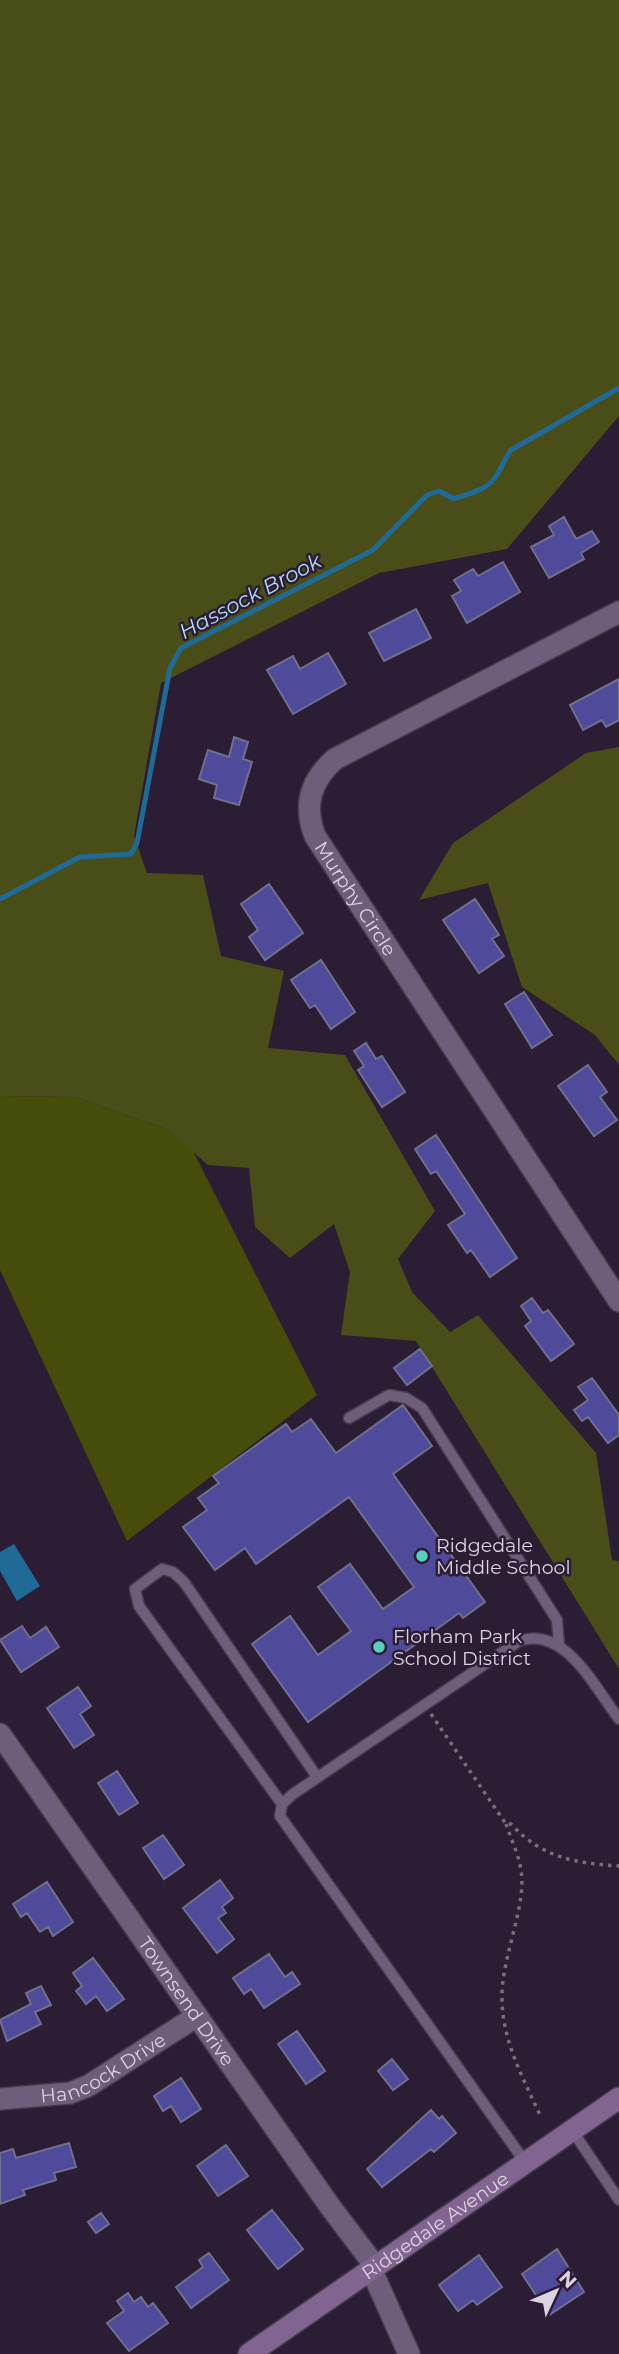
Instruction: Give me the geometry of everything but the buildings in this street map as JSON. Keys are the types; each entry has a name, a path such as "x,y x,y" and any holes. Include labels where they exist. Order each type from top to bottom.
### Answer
{"main road":[{"name":"Ridgedale Avenue","path":"249,2354 619,2098"}],"street":[{"name":"Murphy Circle","path":"619,612 335,759 315,782 308,809 315,836 619,1301"},
{"name":"Townsend Drive","path":"0,1735 373,2267 409,2354"},
{"name":"Hancock Drive","path":"0,2099 70,2093 88,2086 197,2016"}],"lane":[{"path":"349,1418 389,1395 406,1398 422,1408 557,1620 559,1645"},
{"path":"282,1804 139,1605 135,1589 146,1578 162,1569 173,1572 184,1581 317,1777"},
{"path":"525,2162 280,1816 282,1804 317,1777 519,1641 532,1636 547,1638 559,1645 619,1719"},
{"path":"572,2130 619,2200"}],"path":[{"path":"430,1712 506,1825 522,1872 519,1908 507,1947 502,1999 510,2049 540,2115"},
{"path":"506,1825 511,1824 524,1839 549,1855 579,1864 619,1866"}],"green space":[{"path":"0,0 619,0 619,416 507,549 379,573 161,683 134,836 147,873 203,875 221,956 284,971 268,1048 345,1055 435,1211 398,1259 412,1292 450,1332 478,1315 596,1453 612,1560 619,1561 619,1669 416,1341 341,1335 350,1272 334,1224 290,1258 255,1227 249,1168 208,1165 167,1129 75,1097 0,1096"},
{"path":"619,747 619,1065 595,1035 522,987 488,883 419,900 453,843 586,753"},
{"path":"0,1096 75,1097 167,1129 193,1151 317,1395 127,1541 0,1270"}],"water":[{"path":"14,1544 40,1586 17,1601 0,1571 0,1552"}],"waterway":[{"name":"Hassock Brook","path":"0,899 80,857 131,854 137,843 170,668 181,648 373,550 427,495 439,491 454,499 476,492 496,476 511,450 619,388"}],"place":[{"name":"Ridgedale Middle School","path":"422,1556"},
{"name":"Florham Park School District","path":"379,1647"}]}
